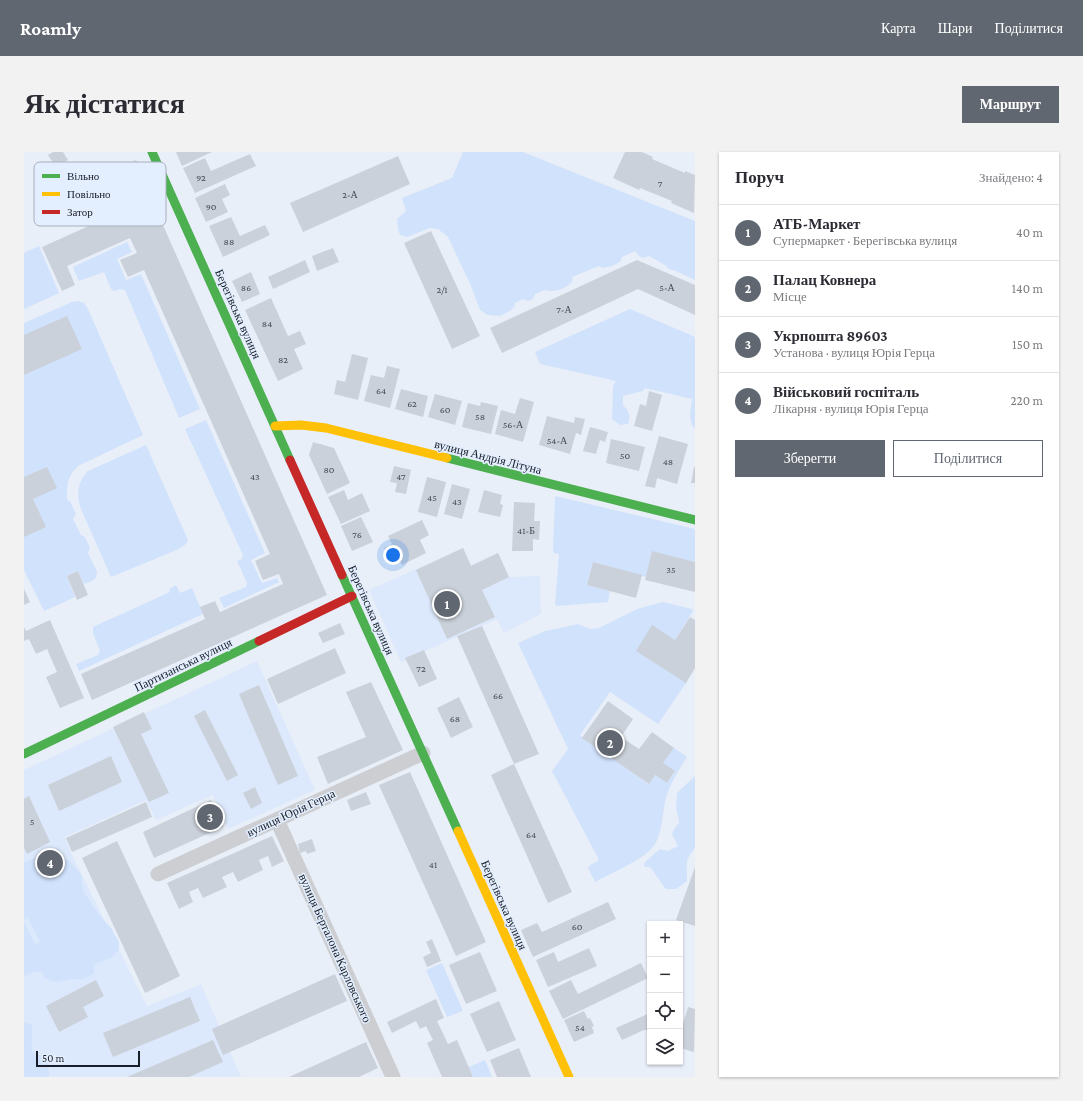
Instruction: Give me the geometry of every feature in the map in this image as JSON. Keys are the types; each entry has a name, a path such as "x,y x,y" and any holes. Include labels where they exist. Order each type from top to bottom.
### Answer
{"main road":[{"name":"Берегівська вулиця","path":"152,152 156,162"},
{"name":"Берегівська вулиця","path":"166,183 569,1077"},
{"name":"вулиця Андрія Літуна","path":"275,426 301,424 326,428 695,520"},
{"name":"Партизанська вулиця","path":"24,754 352,596"}],"street":[{"name":"вулиця Юрія Герца","path":"158,874 423,753"},
{"name":"вулиця Берталона Карловського","path":"277,820 393,1077"}],"shaded area":[{"path":"463,152 523,152 695,221 695,280 669,269 649,256 643,258 635,251 622,257 620,262 612,266 602,268 599,266 572,277 573,280 571,283 560,290 544,290 535,294 533,299 528,301 523,299 515,303 515,306 510,311 500,316 488,315 480,310 471,286 448,237 438,229 430,228 407,237 400,235 398,229 397,219 406,211 402,198 452,178"},
{"path":"127,242 132,252 117,259 126,280 141,274 200,409 179,418 125,290 120,289 114,291 111,289 104,272 79,281 73,267"},
{"path":"39,246 59,293 24,309 24,253"},
{"path":"78,301 84,303 88,309 143,435 78,466 70,477 67,499 71,503 76,514 73,519 81,535 85,537 90,548 88,553 97,572 96,578 84,584 78,571 67,576 75,597 44,611 24,570 24,323 72,302"},
{"path":"630,309 695,337 695,429 690,418 692,399 645,388 643,391 623,396 623,405 627,409 629,418 628,424 620,425 612,419 613,386 616,381 540,364 535,352"},
{"path":"206,420 265,553 251,560 262,583 277,578 279,582 224,608 219,598 246,587 247,583 237,561 242,559 243,555 185,429"},
{"path":"146,445 188,540 185,545 179,549 111,577 81,509 78,498 78,489 84,475 88,471"},
{"path":"555,496 695,529 695,562 652,552 646,577 593,562 587,585 610,591 608,602 557,606 555,604 559,554 554,553 553,551"},
{"path":"463,548 471,565 498,553 509,577 540,576 541,614 504,633 497,619 401,662 369,590"},
{"path":"176,585 180,593 192,588 203,614 79,671 76,664 98,655 100,651 93,633 93,627 170,592 169,589"},
{"path":"663,602 692,609 693,611 675,640 686,683 658,724 610,692 580,735 648,784 655,775 667,783 675,772 663,763 674,748 687,757 668,792 656,843 641,858 595,882 588,868 590,865 598,861 598,858 552,771 568,749 518,643 545,631 578,624 590,629 599,628 637,609"},
{"path":"257,661 315,790 228,829 213,795 156,820 146,800 65,837 71,853 147,1006 201,984 241,1077 24,1077 24,770"},
{"path":"695,776 695,848 687,860 687,881 676,889 666,889 650,867 645,867 644,864 660,849 668,851 678,846 672,834 679,823 676,809 677,793"},
{"path":"58,848 63,859 68,860 81,874 83,891 99,915 111,928 119,942 119,949 111,958 94,964 94,973 84,979 56,982 45,978 41,971 33,972 24,976 24,922 35,945 40,942 28,917 24,920 24,863"},
{"path":"442,963 463,1011 447,1017 426,970"},
{"path":"24,1022 32,1025 31,1050 35,1054 41,1055 49,1063 49,1077 24,1077"},
{"path":"485,1060 492,1077 473,1077 469,1067"}],"building":[{"path":"53,152 63,152 68,160 65,162 53,162 48,155"},
{"path":"176,152 212,152 182,166"},
{"path":"625,152 642,152 653,157 652,159 685,173 685,171 695,175 694,213 671,203 672,201 640,188 639,190 613,178"},
{"path":"250,154 256,166 195,193 183,168 205,158 211,171"},
{"path":"398,156 410,184 303,232 290,203"},
{"path":"225,184 230,195 222,199 228,212 206,222 195,198"},
{"path":"231,217 240,236 265,225 270,235 223,257 209,226"},
{"path":"89,226 163,226 327,595 92,700 81,674 205,619 200,607 215,601 220,612 283,584 279,574 263,580 255,561 270,554 144,270 128,277 120,260 137,253 130,238 67,266 75,285 62,291 42,247"},
{"path":"431,231 480,336 452,349 404,243"},
{"path":"333,248 339,262 317,271 312,256"},
{"path":"305,260 310,272 273,289 268,277"},
{"path":"637,260 695,285 695,315 638,289 502,353 490,328"},
{"path":"251,272 260,294 242,302 232,281"},
{"path":"271,298 288,336 300,331 306,344 294,349 303,369 278,381 245,310"},
{"path":"67,316 82,349 24,375 24,335"},
{"path":"352,354 368,358 358,400 334,394 337,380 345,382"},
{"path":"387,366 400,369 390,408 364,401 371,375 384,378"},
{"path":"401,389 428,396 423,417 395,409"},
{"path":"649,391 662,395 652,431 634,426 640,404 646,406"},
{"path":"435,394 462,401 455,425 428,417"},
{"path":"520,398 534,402 523,442 495,434 501,410 515,414"},
{"path":"481,402 498,406 491,434 462,427 468,403 480,406"},
{"path":"547,416 574,423 575,417 585,419 581,435 576,433 570,454 539,445"},
{"path":"590,427 608,432 605,442 600,440 596,454 583,451"},
{"path":"659,436 688,444 677,484 657,478 655,488 645,486"},
{"path":"611,439 645,447 639,471 606,463"},
{"path":"313,442 334,448 350,483 327,494 309,455"},
{"path":"394,466 411,470 406,494 395,492 397,483 390,482"},
{"path":"47,467 57,488 33,499 46,527 24,537 24,477"},
{"path":"694,467 695,483 691,483"},
{"path":"427,477 446,482 437,517 418,512"},
{"path":"452,484 470,489 462,519 444,514"},
{"path":"344,490 348,500 362,493 370,511 341,524 328,497"},
{"path":"484,490 502,495 500,504 503,505 500,517 478,512"},
{"path":"514,502 535,503 534,521 540,521 539,540 533,539 533,551 512,551"},
{"path":"361,517 373,542 352,551 341,526"},
{"path":"422,520 429,535 420,540 426,553 402,565 397,556 390,560 384,548 392,544 388,536"},
{"path":"463,548 471,566 498,553 509,577 482,590 495,617 447,639 416,570"},
{"path":"652,551 695,562 695,592 645,580"},
{"path":"593,562 642,575 636,598 587,585"},
{"path":"78,571 88,595 77,600 67,576"},
{"path":"24,589 30,602 24,605"},
{"path":"690,617 695,620 695,668 686,683 636,651 652,625 675,640"},
{"path":"50,620 84,698 60,708 46,677 57,672 47,649 36,654 29,639 24,641 24,627 26,631"},
{"path":"340,623 345,634 323,643 318,633"},
{"path":"482,626 539,754 514,764 457,636"},
{"path":"335,648 346,673 278,704 267,679"},
{"path":"424,650 437,679 419,687 405,658"},
{"path":"371,682 403,750 328,784 317,757 366,737 346,692"},
{"path":"259,685 298,776 278,785 239,694"},
{"path":"459,697 473,727 451,738 437,708"},
{"path":"608,701 633,719 621,737 639,749 652,732 674,748 663,763 675,771 667,783 655,775 649,784 582,738"},
{"path":"205,710 238,775 227,781 194,716"},
{"path":"144,712 152,729 141,734 169,793 149,802 113,727"},
{"path":"111,756 122,782 59,811 48,785"},
{"path":"514,764 572,892 548,903 491,775"},
{"path":"410,772 486,942 456,956 379,785"},
{"path":"255,787 262,803 251,809 243,793"},
{"path":"366,792 371,804 351,811 347,800"},
{"path":"29,796 50,842 27,854 24,848 24,799"},
{"path":"211,800 223,827 154,858 143,832"},
{"path":"146,802 152,817 72,852 66,838"},
{"path":"272,836 284,861 272,867 268,856 259,860 263,870 238,882 233,872 222,877 227,887 203,898 198,888 189,892 193,902 179,909 167,883"},
{"path":"312,839 316,851 307,854 306,851 300,853 298,844"},
{"path":"117,841 180,976 145,993 82,858"},
{"path":"695,867 695,926 676,920"},
{"path":"608,902 616,919 533,957 521,930 537,923 542,932"},
{"path":"432,939 441,961 427,967 423,957 431,953 426,942"},
{"path":"589,948 597,966 548,987 536,960 554,952 558,962"},
{"path":"480,952 497,991 466,1004 449,965"},
{"path":"641,963 647,976 647,978 563,1019 549,991 571,980 578,994"},
{"path":"335,974 347,1001 223,1055 212,1029"},
{"path":"96,980 104,996 83,1007 88,1017 59,1032 46,1006"},
{"path":"190,997 200,1021 113,1057 103,1033"},
{"path":"436,999 444,1018 437,1021 448,1044 457,1040 473,1077 442,1077 427,1043 433,1040 426,1026 420,1029 416,1021 392,1033 387,1022"},
{"path":"499,1001 516,1040 487,1052 470,1014"},
{"path":"688,1007 695,1009 694,1052 683,1049 683,1024"},
{"path":"584,1011 594,1026 592,1027 594,1033 574,1042 564,1020"},
{"path":"647,1014 647,1030 622,1040 616,1028"},
{"path":"213,1040 223,1062 189,1077 127,1077"},
{"path":"366,1042 378,1068 359,1077 289,1077"},
{"path":"519,1048 531,1077 497,1077 490,1060"}],"traffic: fast":[{"path":"152,152 156,162"},
{"path":"166,183 290,460"},
{"path":"447,458 695,520"},
{"path":"342,575 458,831"},
{"path":"24,754 259,641"}],"traffic: slow":[{"path":"275,426 301,425 326,428 447,458"},
{"path":"458,831 569,1077"}],"traffic: jam":[{"path":"290,460 342,575"},
{"path":"259,641 352,596"}],"place":[{"name":"АТБ-Маркет","path":"447,604"},
{"name":"Палац Ковнера","path":"610,743"},
{"name":"Укрпошта 89603","path":"210,817"},
{"name":"Військовий госпіталь","path":"50,863"}]}
